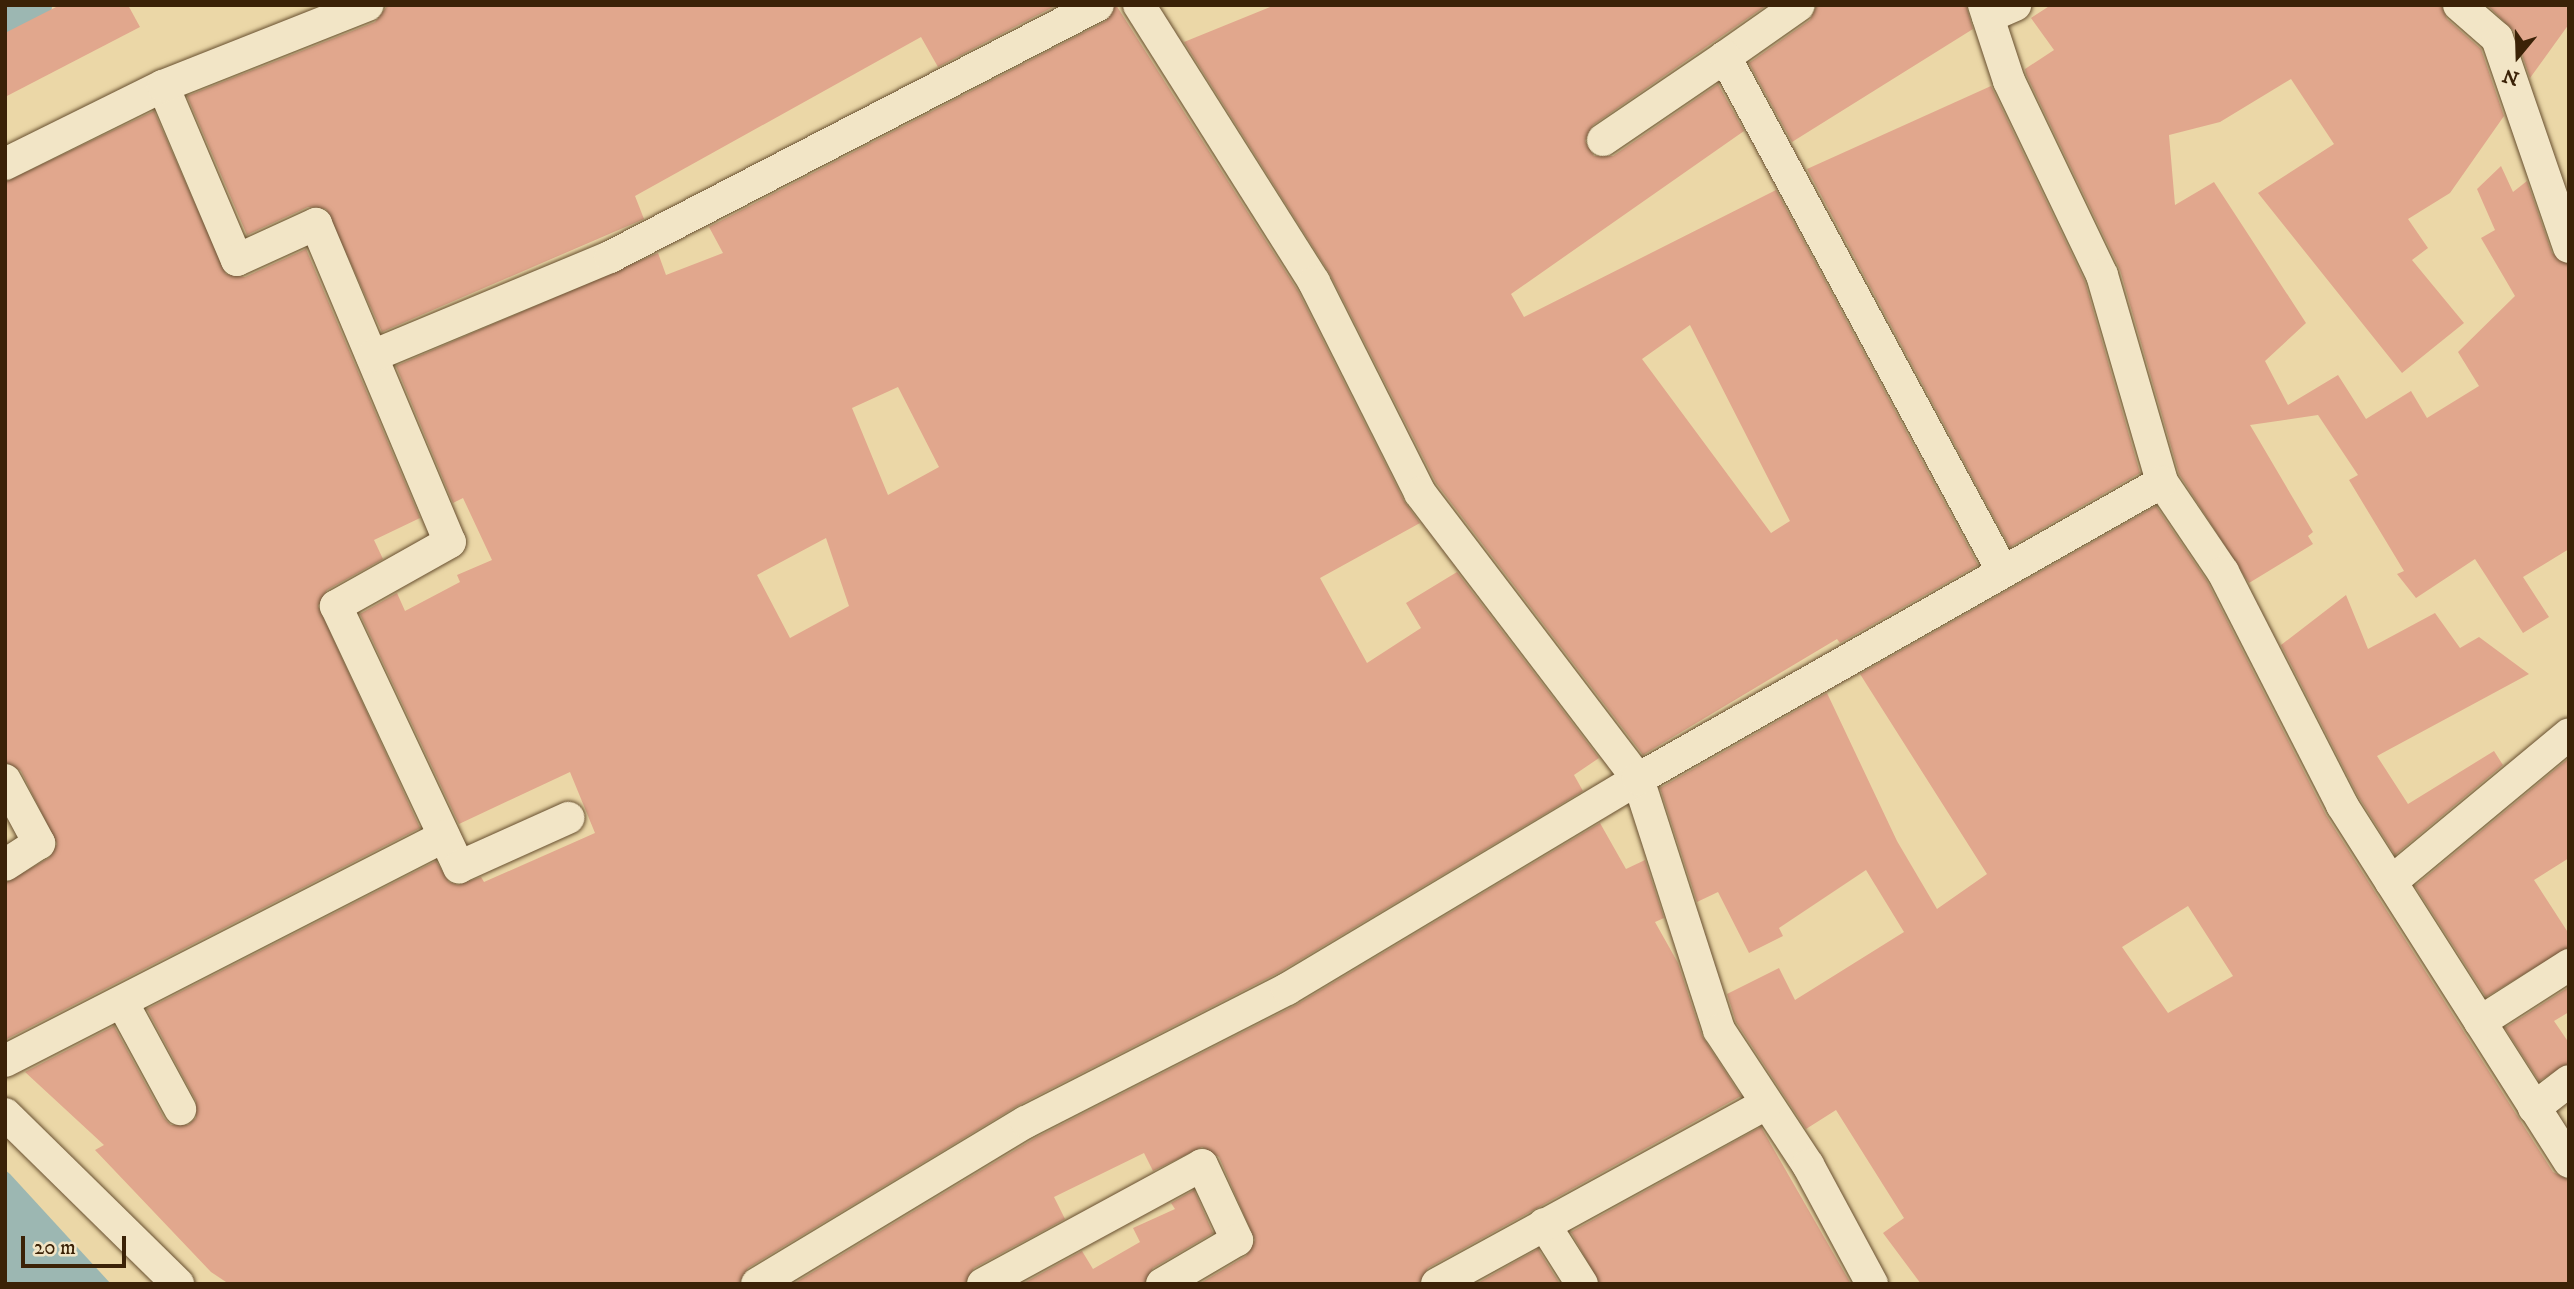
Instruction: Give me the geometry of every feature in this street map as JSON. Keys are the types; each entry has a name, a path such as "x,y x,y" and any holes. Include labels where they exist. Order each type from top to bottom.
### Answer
{"street":[{"path":"5,164 163,86 368,5"},
{"path":"372,356 610,257 1098,5"},
{"path":"1139,5 1314,282 1420,493 1638,779 1720,1030 1767,1102 1872,1284"},
{"path":"1603,140 1799,5"},
{"path":"2459,5 2497,38 2569,247"},
{"path":"1996,9 2009,81 2102,275 2162,482 2223,572 2342,805 2569,1162"},
{"path":"1724,57 2003,572"},
{"path":"163,86 237,260 316,224 450,542 336,606 459,867 568,818"},
{"path":"757,1284 1026,1122 1287,989 1638,779 2162,482"},
{"path":"2391,882 2569,734"},
{"path":"5,780 39,843 5,865"},
{"path":"5,1061 444,836"},
{"path":"2480,1022 2569,965"},
{"path":"122,1002 180,1109"},
{"path":"2534,1108 2569,1081"},
{"path":"1437,1284 1767,1102"},
{"path":"5,1114 178,1284"},
{"path":"983,1284 1202,1165 1237,1240 1162,1284"},
{"path":"1544,1224 1582,1284"}],"water":[{"path":"5,1170 10,1174 111,1284 5,1284"}],"building":[{"path":"60,5 128,5 140,27 5,97 5,33"},
{"path":"388,5 1057,5 938,67 921,37 635,196 644,219 382,332 326,209 308,207 247,235 187,96 375,22"},
{"path":"1116,5 1298,291 1404,501 1420,523 1320,578 1367,663 1421,628 1406,603 1457,572 1599,758 1574,775 1583,791 1278,973 1017,1106 748,1268 739,1284 229,1284 211,1272 95,1150 104,1145 25,1072 114,1026 164,1118 171,1125 188,1125 196,1118 196,1101 147,1009 436,861 449,882 458,885 481,877 484,882 595,833 570,772 459,824 360,614 397,593 405,611 460,582 457,575 492,560 463,498 453,503 396,366 658,253 666,275 723,253 709,227 1106,21","holes":["898,387 939,467 888,495 852,408","826,538 849,606 790,638 757,575"]},
{"path":"1275,5 1767,5 1593,125 1585,141 1594,156 1613,156 1718,84 1744,131 1511,294 1524,317 1776,190 1978,565 1840,643 1837,639 1643,755 1436,483 1330,274 1184,42","holes":["1690,325 1790,521 1771,533 1642,359"]},
{"path":"1817,5 1966,5 1973,29 1792,142 1749,63 1810,20"},
{"path":"2051,5 2441,5 2447,19 2481,49 2504,116 2450,193 2408,219 2428,248 2412,260 2464,323 2402,373 2258,193 2334,144 2291,79 2220,122 2169,135 2175,205 2214,182 2306,323 2265,361 2288,405 2338,375 2366,419 2411,391 2427,418 2479,386 2458,352 2515,296 2481,238 2495,230 2477,189 2501,166 2513,192 2527,181 2552,253 2569,265 2569,549 2523,577 2549,617 2523,633 2475,559 2416,598 2397,574 2404,571 2349,480 2358,475 2318,415 2250,425 2313,532 2308,536 2313,544 2249,583 2179,474 2120,270 2026,74 2025,69 2054,50 2031,18"},
{"path":"2487,5 2569,5 2569,24 2530,78 2514,31"},
{"path":"1991,86 2085,282 2140,473 2010,547 1807,169"},
{"path":"154,111 226,274 245,277 306,249 420,518 374,540 383,559 327,590 318,606 420,828 5,1040 5,883 49,858 57,844 21,771 5,762 5,182"},
{"path":"2156,506 2207,581 2326,815 2553,1172 2569,1180 2569,1284 1921,1284 1883,1233 1904,1218 1836,1110 1806,1129 1736,1022 1727,994 1779,968 1795,1000 1904,932 1866,870 1779,928 1783,936 1749,953 1718,892 1697,902 1660,788 1827,693 1897,841 1937,909 1987,874 1860,674","holes":["2188,906 2233,976 2168,1013 2122,947"]},
{"path":"2346,595 2368,649 2435,613 2460,648 2479,637 2529,674 2377,756 2408,804 2494,751 2503,765 2395,855 2358,796 2281,645"},
{"path":"2569,758 2569,858 2534,880 2569,934 2569,947 2486,997 2415,886"},
{"path":"1600,823 1626,869 1645,860 1664,918 1655,922 1678,963 1702,1036 1741,1096 1428,1268 1419,1284 1199,1284 1246,1256 1255,1240 1219,1157 1202,1147 1153,1171 1144,1153 1054,1197 1065,1219 974,1268 965,1284 793,1284 1035,1138 1296,1005"},
{"path":"2569,987 2569,1012 2554,1021 2569,1043 2569,1063 2539,1081 2505,1028"},
{"path":"1761,1127 1851,1284 1600,1284 1571,1232"},
{"path":"1194,1190 1213,1233 1153,1268 1144,1284 1022,1284 1082,1251 1093,1269 1140,1242 1133,1228 1175,1209 1171,1203"},
{"path":"1538,1249 1560,1284 1476,1284"}],"waterway":[{"path":"5,13 20,5"}]}
